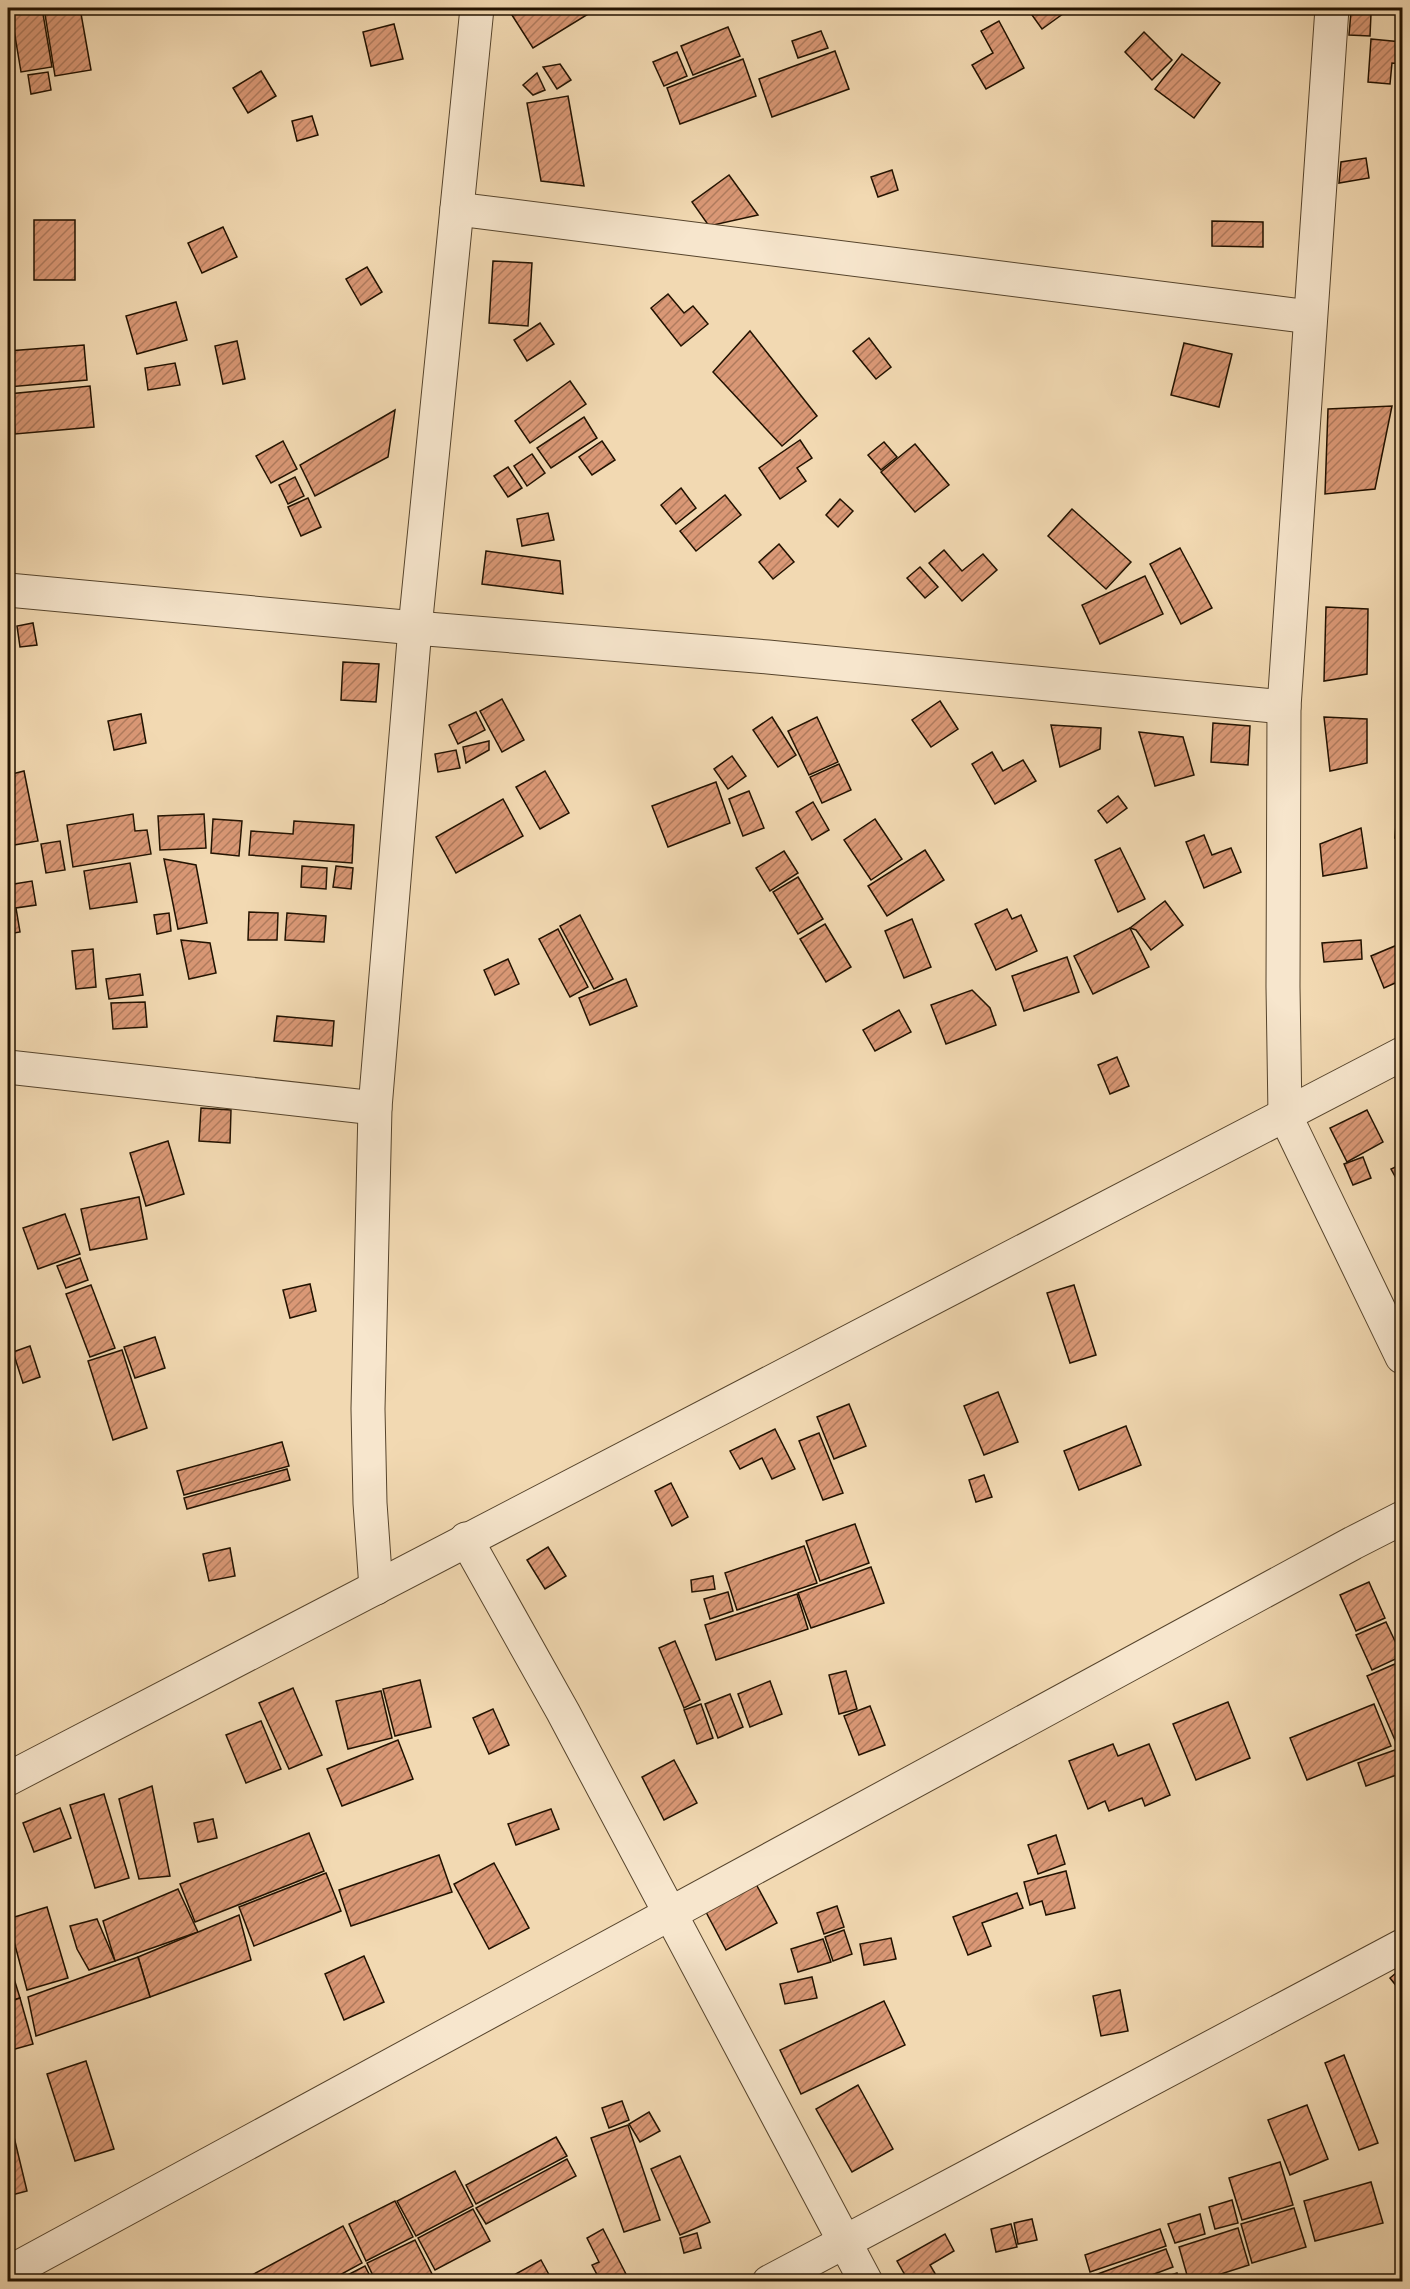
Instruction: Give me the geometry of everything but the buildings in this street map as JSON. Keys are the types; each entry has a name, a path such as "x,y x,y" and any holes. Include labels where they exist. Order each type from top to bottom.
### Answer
{"street":[{"path":"376,1588 370,1503 368,1409 375,1108 415,628 477,8"},
{"path":"1332,8 1284,707 1283,987 1286,1115 1402,1357"},
{"path":"457,209 1310,317"},
{"path":"8,591 768,657 1284,707"},
{"path":"8,1779 1402,1054"},
{"path":"8,1067 375,1108"},
{"path":"8,2273 1402,1518"},
{"path":"466,1539 563,1712 866,2282"},
{"path":"769,2282 1402,1946"}]}
